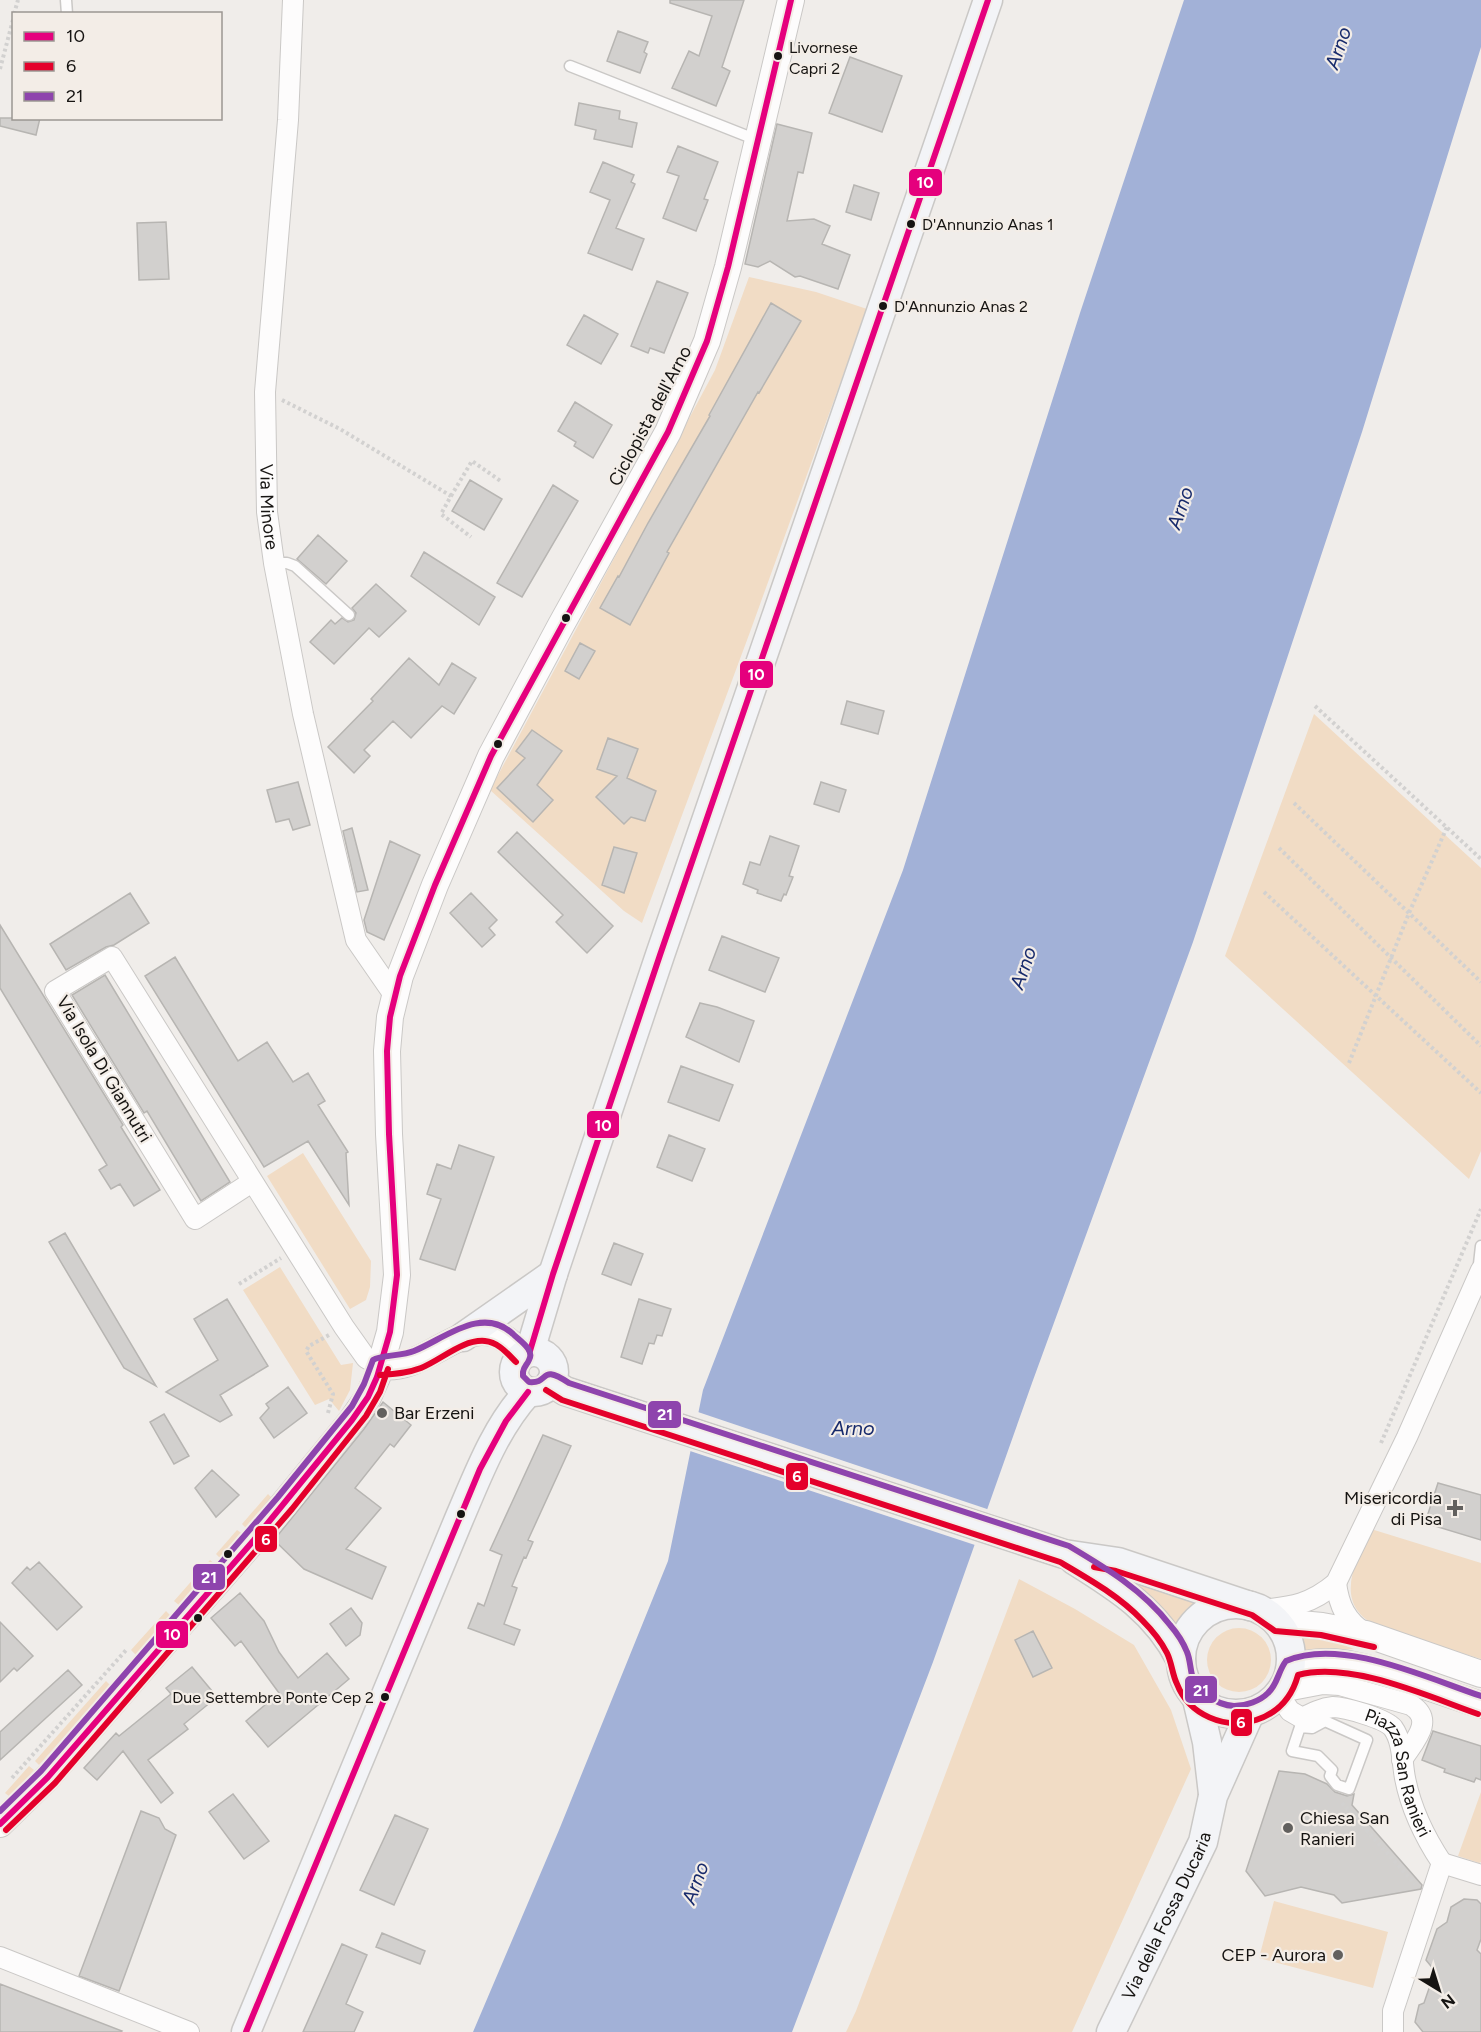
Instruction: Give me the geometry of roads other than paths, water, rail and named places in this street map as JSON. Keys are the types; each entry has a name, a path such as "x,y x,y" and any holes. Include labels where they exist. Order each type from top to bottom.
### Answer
{"main road":[{"path":"246,2032 454,1528 493,1442 517,1404 540,1387 554,1370 549,1358 537,1351 526,1353 988,0"},
{"path":"463,1337 553,1274"},
{"path":"540,1387 565,1391 1064,1554 1118,1562 1263,1612 1287,1635 1290,1644 1284,1685 1263,1708 1250,1713 1234,1715 1218,1712 1197,1699 1185,1681 1181,1660 1183,1643 1188,1632 1202,1616 1217,1607 1227,1605 1263,1612"},
{"path":"1064,1554 1138,1603 1163,1631 1181,1660"},
{"name":"Via della Fossa Ducaria","path":"1197,1699 1207,1742 1213,1796"},
{"name":"Via della Fossa Ducaria","path":"1111,2032 1203,1842 1213,1796 1250,1713"}],"street":[{"name":"Via Minore","path":"293,0 288,120 265,392 267,512 274,563 303,714 356,940 394,995"},
{"path":"0,1824 48,1777 285,1503 359,1410 372,1388 390,1332 397,1275 387,1034 394,995 406,955 491,756 668,432 695,370 719,305 791,0"},
{"name":"Via Isola Di Giannutri","path":"252,1182 195,1219 55,992 112,957 344,1327 366,1358 380,1366"},
{"path":"1263,1612 1300,1605 1336,1583 1407,1437 1479,1275"},
{"path":"380,1366 399,1367 411,1364 463,1337 490,1331 510,1341 526,1353"},
{"path":"1336,1583 1338,1597 1345,1614 1353,1625 1366,1634"},
{"path":"1263,1612 1366,1634 1481,1674"},
{"path":"1284,1685 1303,1664 1323,1661 1351,1664 1481,1705"},
{"path":"1284,1685 1340,1685 1411,1705 1419,1711 1423,1722 1422,1729 1402,1760"},
{"name":"Piazza San Ranieri","path":"1284,1685 1290,1711 1302,1718 1320,1710 1338,1707 1381,1720 1393,1728 1418,1820 1427,1840 1442,1863"},
{"path":"1393,2032 1393,2011 1442,1863 1481,1875"},
{"path":"0,1957 189,2032"}],"lane":[{"path":"570,66 757,140"},
{"path":"274,563 287,563 295,566 349,615"},
{"path":"1479,1275 1481,1246"},
{"path":"1325,1721 1367,1740 1349,1789 1345,1787 1337,1785 1330,1776 1332,1770 1318,1756 1292,1750 1300,1727 1312,1728 1325,1721"}],"water":[{"name":"Arno","path":"1184,0 1481,0 1481,47 1362,432 1193,942 933,1662 792,2032 473,2032 559,1830 668,1561 703,1390 903,870 1080,313"}],"place":[{"name":"Livornese Capri 2","path":"778,56"},
{"name":"D'Annunzio Anas 1","path":"911,224"},
{"name":"D'Annunzio Anas 2","path":"883,306"},
{"name":"Bar Erzeni","path":"382,1413"},
{"name":"Misericordia di Pisa","path":"1455,1508"},
{"name":"Due Settembre Ponte Cep 2","path":"385,1697"},
{"name":"Chiesa San Ranieri","path":"1288,1828"},
{"name":"CEP - Aurora","path":"1338,1955"}]}
